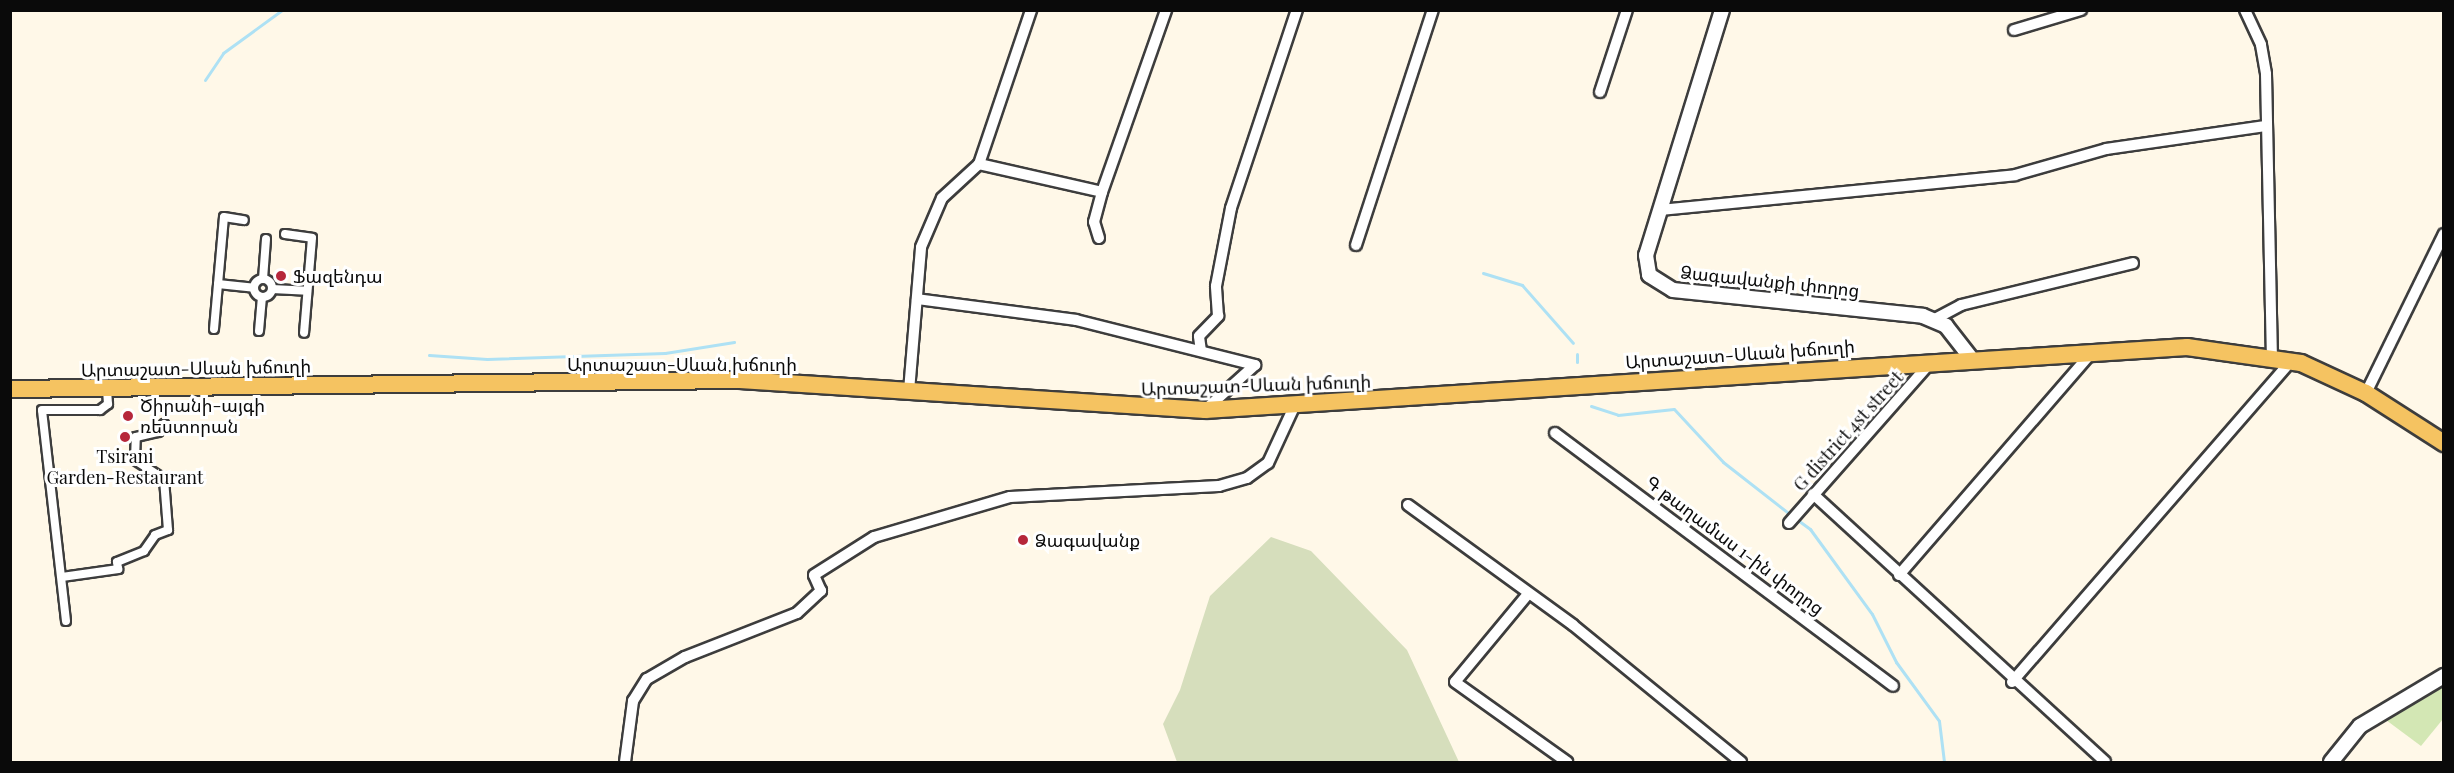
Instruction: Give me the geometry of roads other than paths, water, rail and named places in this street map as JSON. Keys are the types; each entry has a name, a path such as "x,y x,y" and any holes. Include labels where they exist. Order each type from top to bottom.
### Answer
{"main road":[{"name":"Արտաշատ-Սևան խճուղի","path":"10,389 740,380 1205,410 1294,407 1970,357 2187,347 2291,361 2366,393 2444,443"}],"street":[{"path":"909,391 921,248 942,198 979,164 1031,10"},
{"path":"1098,238 1094,222 1102,192 1166,10"},
{"path":"1201,351 1199,336 1218,316 1216,286 1231,208 1297,10"},
{"path":"1356,245 1433,10"},
{"path":"1600,92 1627,10"},
{"name":"Ձագավանքի փողոց","path":"1722,10 1646,255 1649,275 1659,285 1935,319 1959,337 1970,357"},
{"path":"2014,30 2081,10"},
{"path":"2245,10 2261,45 2272,357"},
{"path":"1660,210 1706,202 1901,190 2015,175 2106,149 2265,126"},
{"path":"979,164 1102,192"},
{"path":"214,329 224,217 244,220"},
{"path":"285,234 312,238 304,333"},
{"path":"2366,393 2444,234"},
{"path":"254,288 263,279 266,239"},
{"path":"1935,319 1961,305 2133,262"},
{"path":"263,279 272,289"},
{"path":"218,284 254,288 262,297"},
{"path":"259,331 262,297 272,289 308,291"},
{"path":"917,299 1076,320 1152,343 1201,351 1255,365 1205,410"},
{"path":"1899,575 2093,351"},
{"name":"G district 4st street","path":"1789,523 1932,361"},
{"path":"2012,682 2291,361"},
{"path":"66,621 52,489 46,481 42,410 100,410 108,404 107,389"},
{"path":"625,762 633,701 647,679 685,657 797,613 821,591 814,575 874,537 1010,497 1219,486 1247,478 1268,463 1294,407"},
{"path":"62,577 118,569 117,562 144,551 155,534 168,530 164,479 135,460 136,437 158,432 164,424"},
{"name":"Գ թաղամաս 1-ին փողոց","path":"1555,433 1893,686"},
{"path":"1813,494 2012,682 2105,762"},
{"path":"1408,504 1528,594 1741,762"},
{"path":"1528,594 1455,682 1567,762"},
{"path":"2331,762 2360,726 2444,676"}],"waterway":[{"path":"205,80 223,53 282,10"},
{"path":"1483,273 1522,285 1573,343"},
{"path":"429,355 487,359 665,353 734,342"},
{"path":"1577,354 1577,362"},
{"path":"1591,406 1618,415 1674,409 1723,462 1792,516"},
{"path":"1795,518 1810,529 1872,614 1896,662 1939,721 1944,762"}],"place":[{"name":"Ֆազենդա","path":"281,276"},
{"name":"Ծիրանի-այգի ռեստորան","path":"128,416"},
{"name":"Tsirani Garden-Restaurant","path":"125,437"},
{"name":"Ձագավանք","path":"1023,540"}]}
